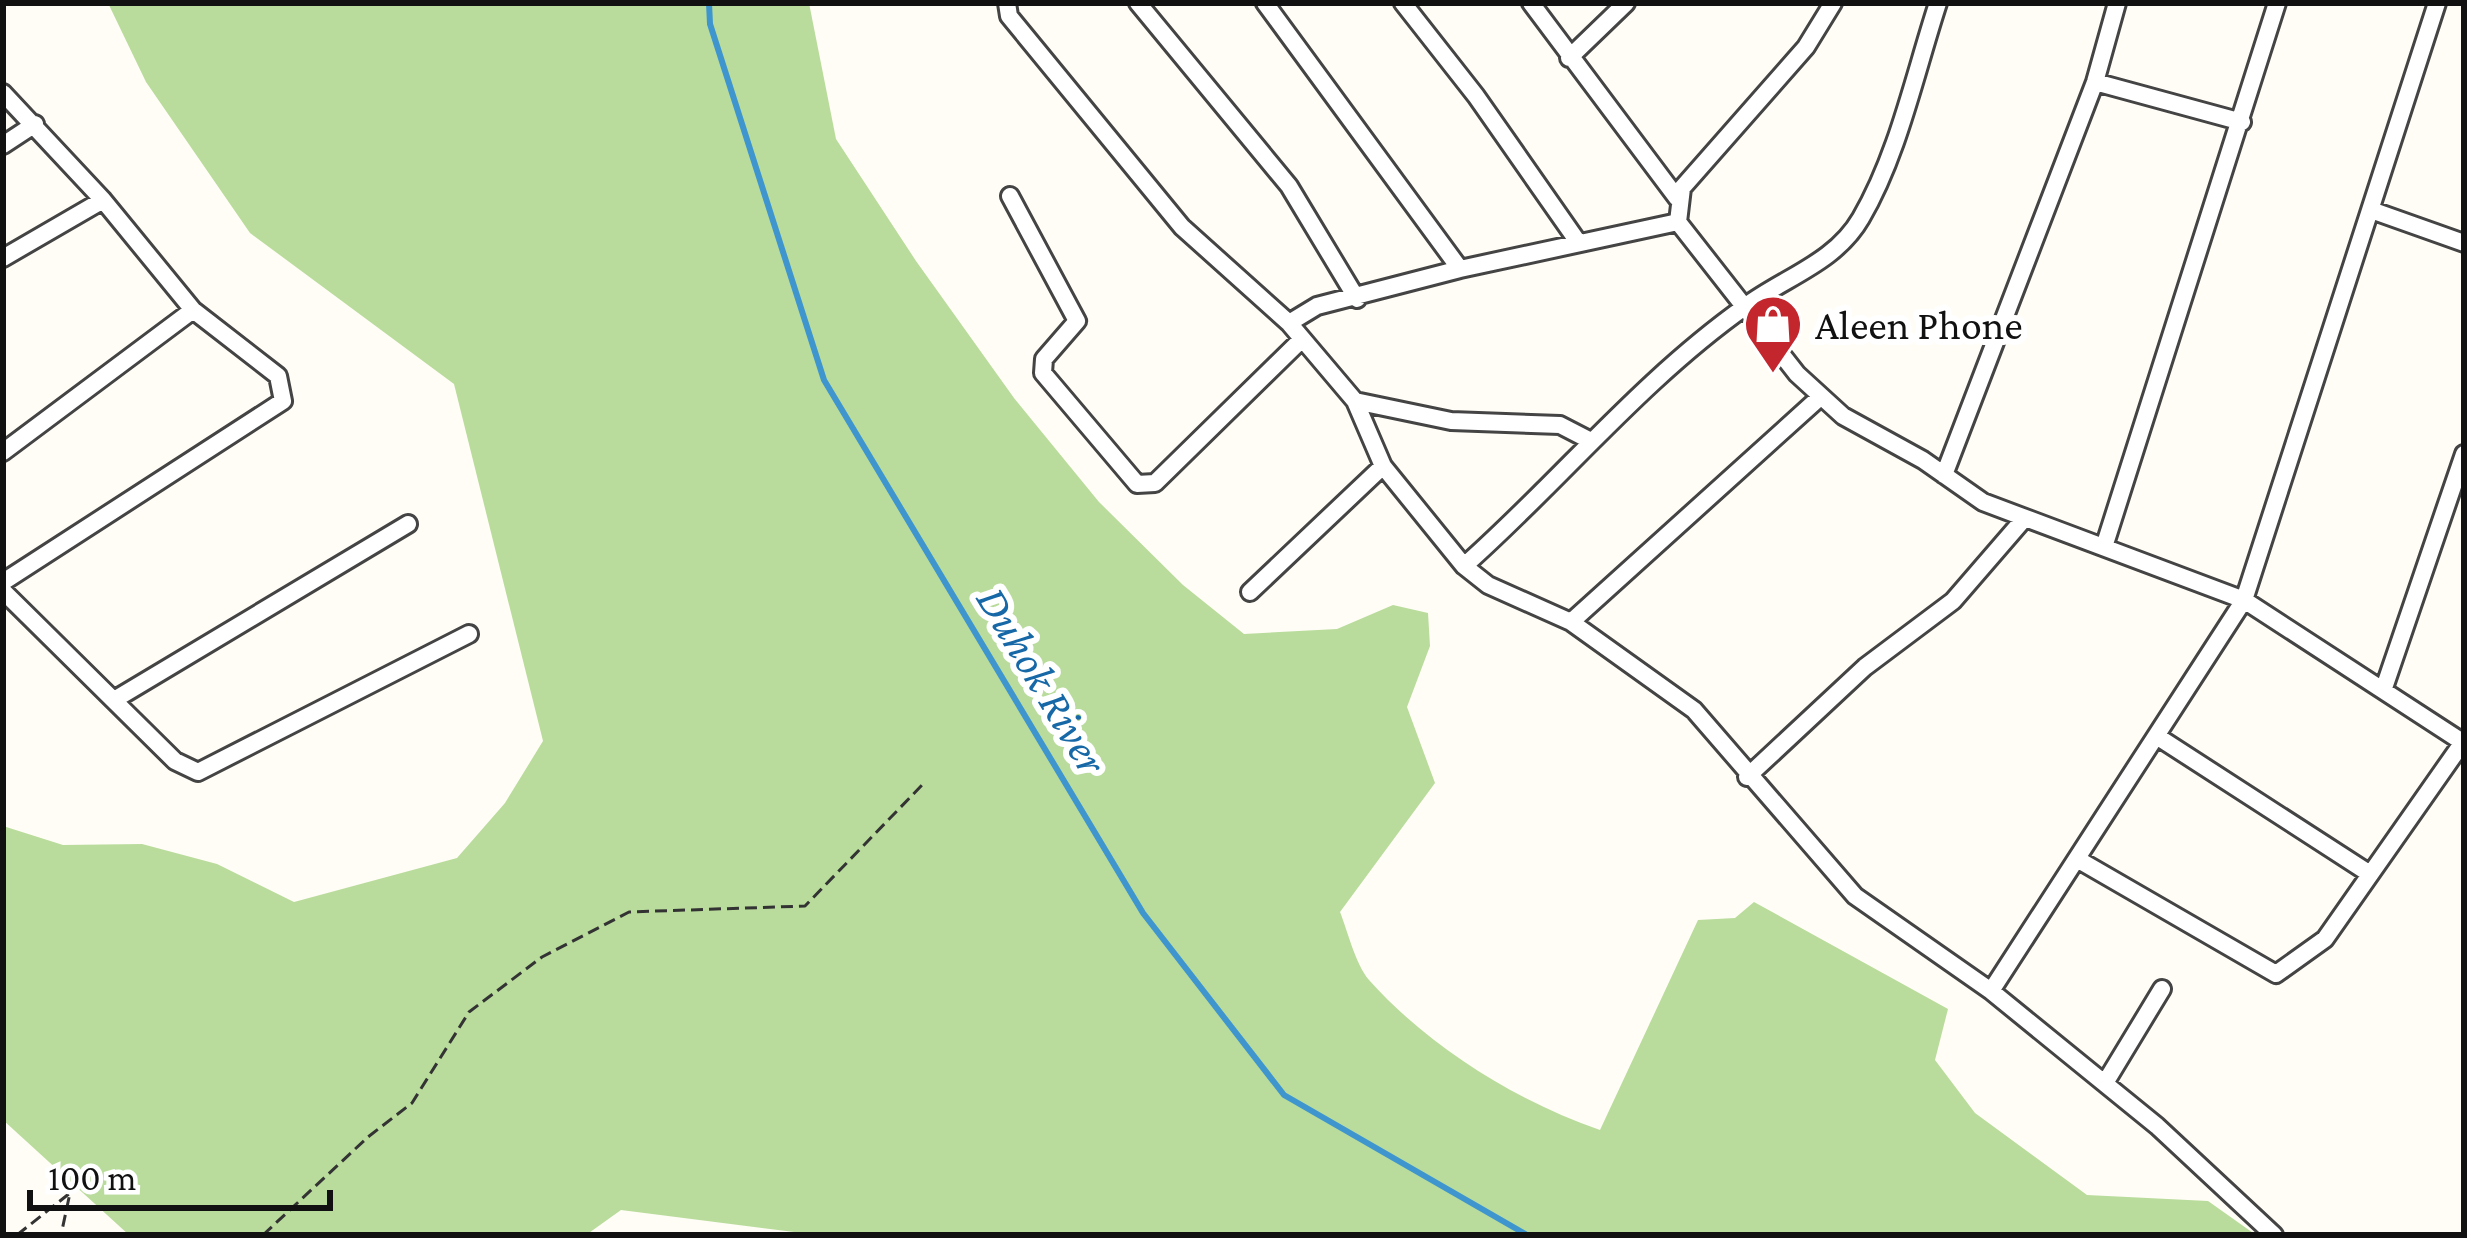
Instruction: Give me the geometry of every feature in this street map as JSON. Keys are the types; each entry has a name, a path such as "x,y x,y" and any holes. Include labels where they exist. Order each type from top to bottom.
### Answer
{"street":[{"path":"1007,3 1009,16 1182,227 1288,323 1355,401 1383,466 1464,566 1488,585 1571,622 1694,710 1747,777 1855,896 1991,991 2105,1083 2275,1235"},
{"path":"1138,3 1289,186 1357,298"},
{"path":"1265,3 1460,269"},
{"path":"1402,3 1476,95 1578,242"},
{"path":"1531,3 1677,198 1678,222 1819,398 1983,502 2244,600 2463,742 2325,939 2276,974 2077,859"},
{"path":"1569,58 1625,3"},
{"path":"1677,198 1745,111 1806,47 1833,3"},
{"path":"1464,566 1619,410 1744,307 1812,268 1861,220 1938,3"},
{"path":"1944,475 2095,82 2117,3"},
{"path":"2104,547 2277,3"},
{"path":"1991,991 2244,600 2298,420 2437,3"},
{"path":"2095,82 2242,122"},
{"path":"3,93 104,200 193,310 278,376 283,401 3,586 176,761 198,772 469,634"},
{"path":"3,146 35,124"},
{"path":"1010,196 1077,321 1044,359 1043,373 1137,484 1155,483 1301,340"},
{"path":"3,258 104,200"},
{"path":"2371,210 2464,243"},
{"path":"1288,323 1317,306 1460,269 1678,222"},
{"path":"3,452 193,310"},
{"path":"1571,622 1819,398"},
{"path":"1355,401 1451,421 1561,425 1591,441"},
{"path":"2384,688 2464,454"},
{"path":"1250,592 1383,466"},
{"path":"1747,777 1865,667 1953,601 2023,520"},
{"path":"114,700 408,524"},
{"path":"2158,737 2370,874"},
{"path":"2105,1083 2162,989"}],"path":[{"path":"263,1235 368,1137 412,1103 469,1012 542,957 629,912 805,906 925,782"},
{"path":"17,1235 70,1193 61,1235"}],"green space":[{"path":"108,3 809,3 836,139 1014,398 1099,502 1183,585 1244,634 1337,629 1393,605 1428,613 1430,646 1407,707 1435,783 1340,912 1364,973 1419,1028 1506,1087 1600,1130 1698,920 1735,918 1754,902 1948,1009 1935,1060 1975,1113 2087,1195 2208,1201 2256,1235 818,1235 621,1210 586,1235 129,1235 3,1120 3,826 63,845 142,844 217,864 294,902 457,858 505,803 543,741 454,384 250,233 146,82"}],"waterway":[{"name":"Duhok River","path":"709,3 710,24 824,380 1143,913 1284,1095 1527,1235"}],"place":[{"name":"Aleen Phone","path":"1773,375"}]}
